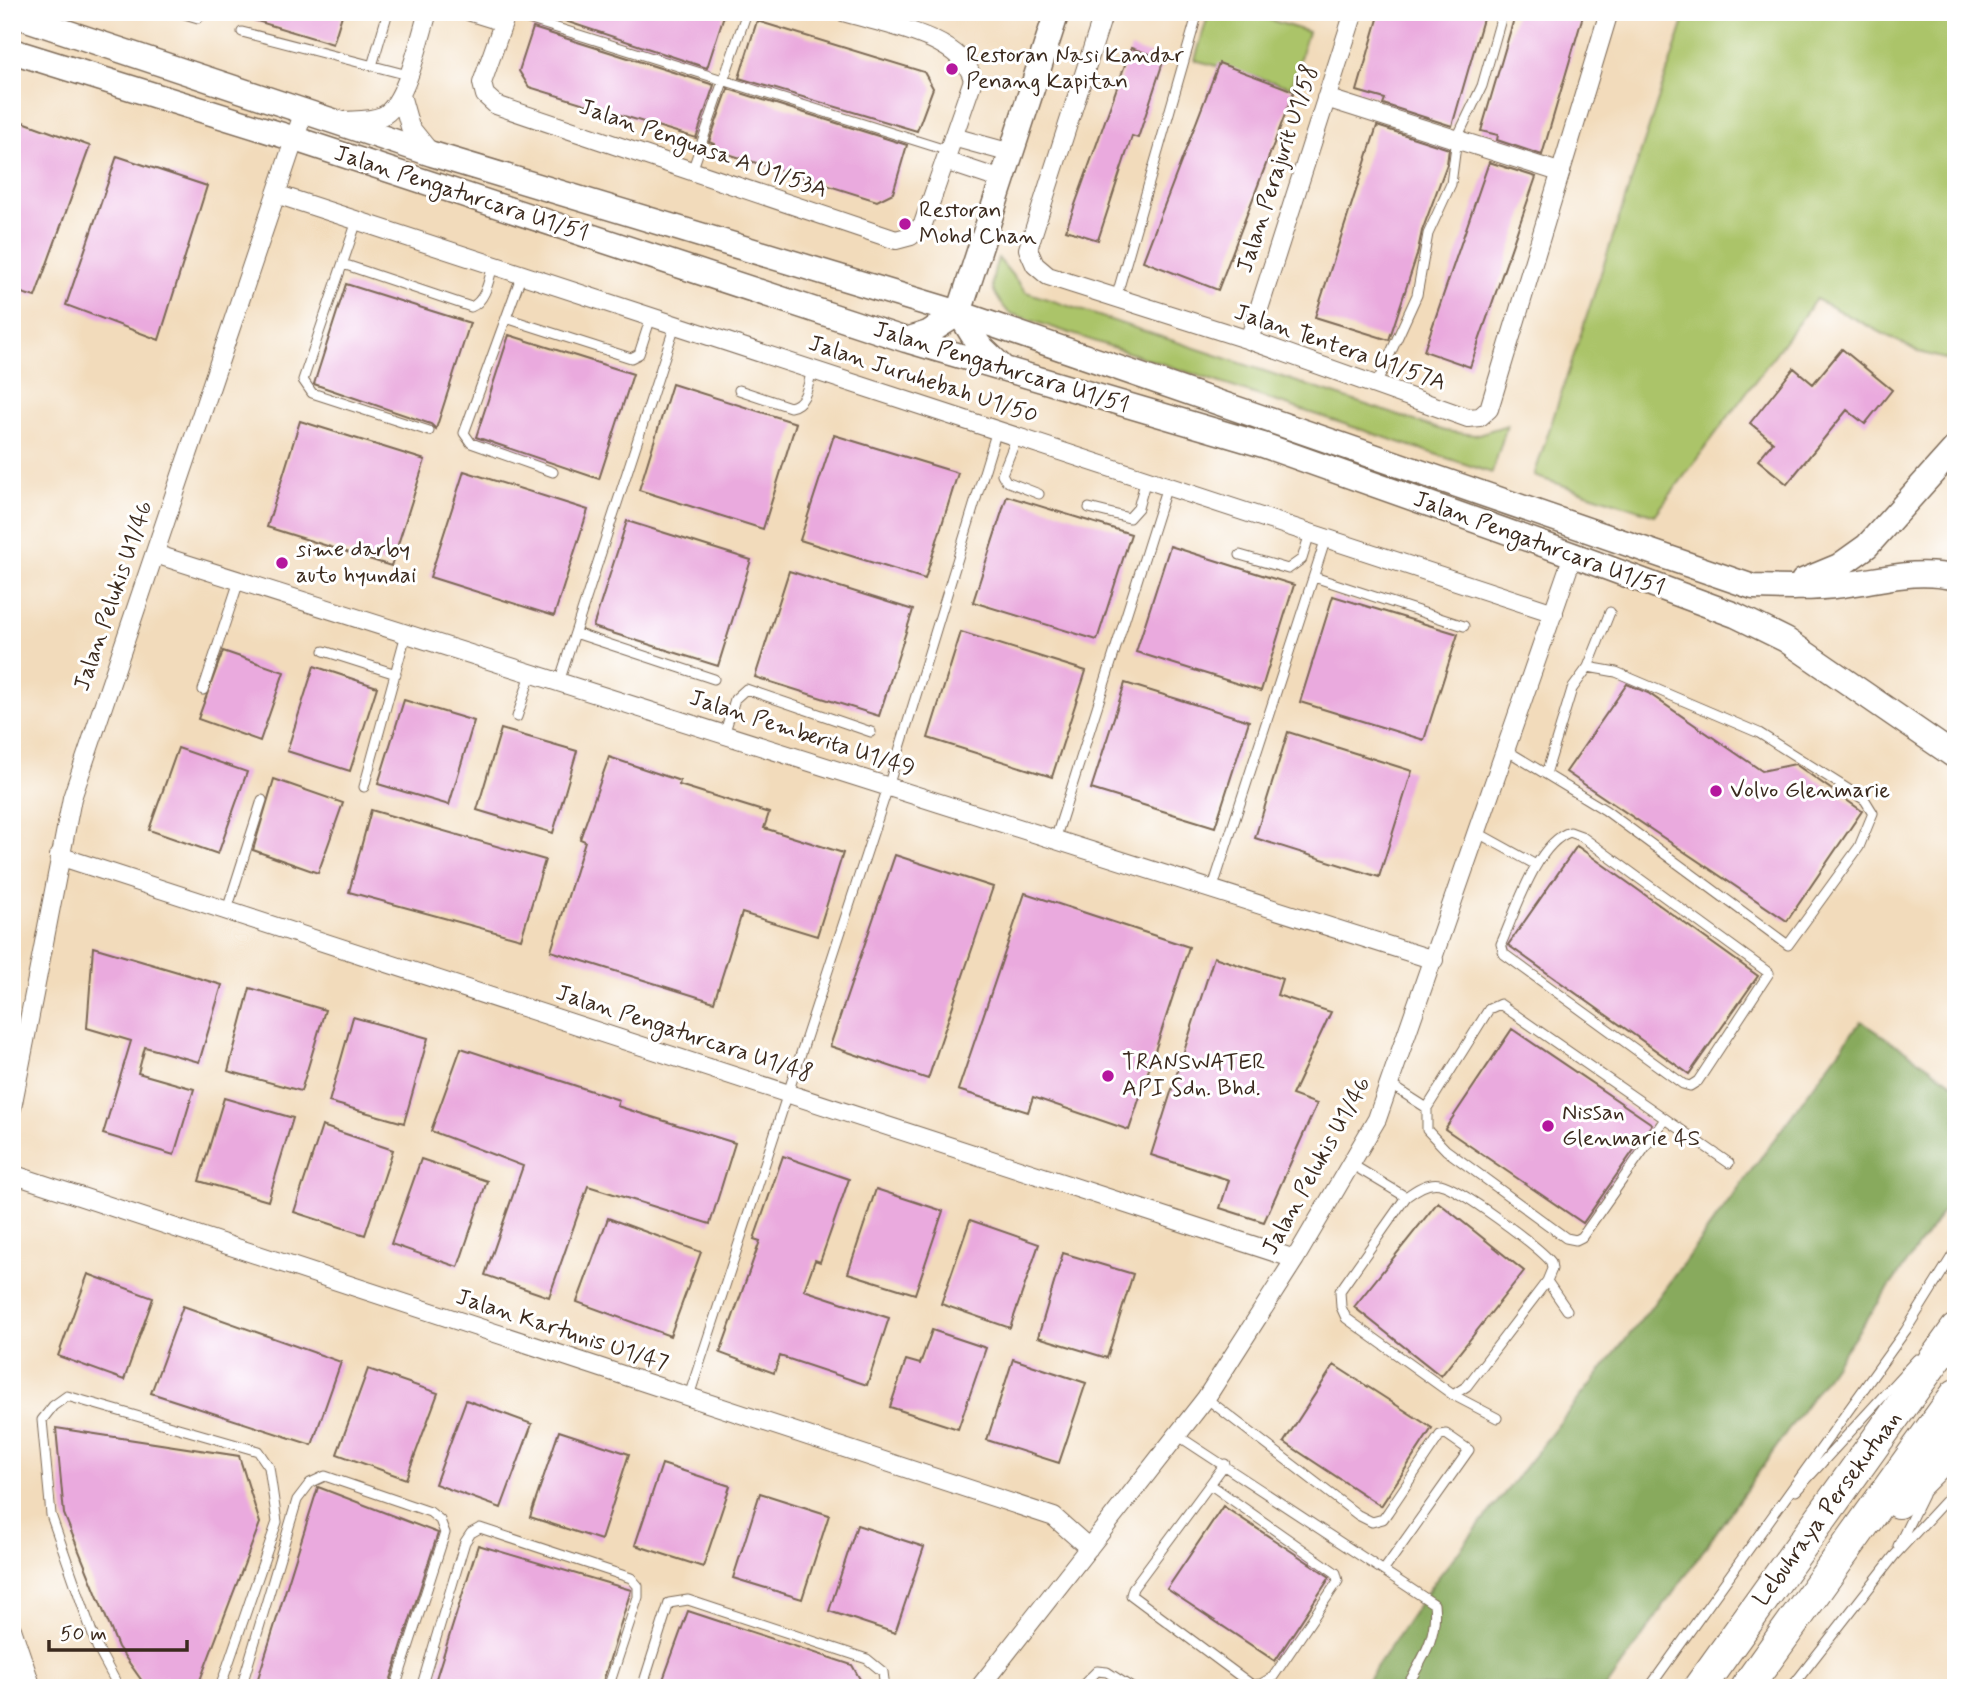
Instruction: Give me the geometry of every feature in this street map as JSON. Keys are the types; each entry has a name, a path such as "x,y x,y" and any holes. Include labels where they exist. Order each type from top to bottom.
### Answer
{"highway":[{"name":"Lebuhraya Persekutuan","path":"1699,1688 1946,1334"},
{"name":"Lebuhraya Persekutuan","path":"1746,1688 1956,1395"},
{"path":"1831,1571 1949,1447"}],"main road":[{"path":"906,340 928,333 959,313 1057,12"},
{"name":"Jalan Pengaturcara U1/51","path":"17,14 432,154 959,313 1753,587 1841,585 1909,572 1956,578"},
{"name":"Jalan Pengaturcara U1/51","path":"12,51 295,139 906,340 1262,445 1573,555 1735,615 1786,640 1956,757"},
{"path":"928,304 967,289"},
{"path":"967,289 973,307 985,322"},
{"path":"959,313 979,345 1008,372"},
{"path":"1786,588 1839,566 1867,547 1955,449"}],"street":[{"path":"336,122 380,118 390,112 401,95 428,12"},
{"path":"471,12 505,16"},
{"name":"Jalan Penguasa A U1/53A","path":"505,16 482,83 485,95 496,105 896,240 911,236 923,224 972,80 963,58 946,45 844,12"},
{"name":"Jalan Tentera U1/57A","path":"1104,12 1028,249 1035,265 1048,276 1248,340 1468,418 1480,417 1489,409 1609,12"},
{"name":"Jalan Perajurit U1/58","path":"1248,340 1354,12"},
{"path":"401,95 410,127 432,154"},
{"path":"1326,98 1559,172"},
{"name":"Jalan Pelukis U1/46","path":"12,1108 72,798 304,111"},
{"path":"949,149 1011,153"},
{"path":"949,149 1002,180"},
{"name":"Jalan Juruhebah U1/50","path":"276,194 1554,612"},
{"name":"Jalan Pemberita U1/49","path":"155,554 1434,960"},
{"name":"Jalan Pelukis U1/46","path":"979,1688 1206,1398 1295,1259 1377,1119 1573,555"},
{"name":"Jalan Pengaturcara U1/48","path":"59,856 1295,1259"},
{"name":"Jalan Kartunis U1/47","path":"12,1174 688,1399 1054,1517 1089,1548"},
{"path":"12,1629 25,1685"}],"lane":[{"path":"178,12 198,18 205,12"},
{"path":"372,66 387,12"},
{"path":"692,171 747,12"},
{"path":"1116,298 1198,12"},
{"path":"1375,387 1417,295 1428,234 1451,184 1457,138 1482,86 1503,12"},
{"path":"505,16 949,149"},
{"path":"242,32 408,75"},
{"path":"357,220 303,380 305,387 312,393 429,431"},
{"path":"343,264 471,307 478,304 484,293 493,265"},
{"path":"522,274 464,433 471,443 553,472"},
{"path":"506,318 631,358 639,354 651,317"},
{"path":"559,682 675,324"},
{"path":"739,390 790,407 796,406 804,397 812,369"},
{"path":"688,1399 888,787 997,430"},
{"path":"1017,437 1002,474 1006,481 1039,494"},
{"path":"1089,508 1129,518 1138,508 1146,479"},
{"path":"1055,840 1167,486"},
{"path":"1240,555 1288,569 1302,559 1318,535"},
{"path":"1212,890 1314,578 1318,535"},
{"path":"1314,578 1464,626"},
{"path":"203,690 239,581"},
{"path":"1546,774 1572,690 1588,667 1610,611"},
{"path":"575,633 714,680"},
{"path":"364,787 407,634"},
{"path":"324,651 396,674"},
{"path":"1506,750 1605,810 1788,945 1859,847 1873,813 1865,800 1782,744 1616,672 1588,667"},
{"path":"517,717 531,674"},
{"path":"724,735 736,699 746,688 871,732"},
{"path":"227,910 262,800"},
{"path":"1570,832 1581,836 1769,973 1698,1081 1690,1086 1683,1084 1504,954 1501,944 1536,865 1557,836 1570,832"},
{"path":"1478,833 1536,865"},
{"path":"1665,1119 1582,1237 1576,1240 1566,1238 1446,1150 1427,1130 1427,1108 1489,1009 1500,1004 1729,1163"},
{"path":"1391,1085 1427,1108"},
{"path":"1350,1164 1406,1196"},
{"path":"1454,1395 1467,1385 1547,1282 1552,1269 1544,1254 1462,1195 1440,1183 1420,1186 1406,1196 1340,1291 1341,1307 1346,1318 1454,1395 1497,1418"},
{"path":"1649,1688 1906,1330 1956,1250"},
{"path":"1547,1282 1567,1310"},
{"path":"1946,1334 1956,1318"},
{"path":"1769,1520 1928,1348"},
{"path":"119,1688 97,1647 51,1515 43,1420 53,1406 67,1396 258,1451 269,1468 277,1522 220,1688"},
{"path":"1206,1398 1358,1515 1372,1522 1382,1519 1388,1512 1440,1435 1446,1434 1469,1450 1384,1570"},
{"path":"1177,1435 1226,1464 1434,1604 1436,1622 1431,1644 1406,1688"},
{"path":"1894,1556 1949,1447"},
{"path":"1210,1485 1336,1573 1338,1581 1273,1677 1261,1684 1252,1685 1131,1595 1133,1588 1210,1485 1226,1464"},
{"path":"241,1688 298,1500 310,1483 325,1476 430,1512 440,1520 445,1533 395,1688"},
{"path":"1791,1688 1894,1556 1956,1489"},
{"path":"421,1688 465,1542 471,1533 480,1528 631,1578 638,1586 638,1597 608,1688"},
{"path":"642,1688 669,1603 688,1600 867,1659 883,1672 885,1688"},
{"path":"1080,1688 1097,1671 1107,1672 1132,1688"}],"green space":[{"path":"1209,12 1246,12 1308,32 1291,87 1195,60"},
{"path":"1687,12 1956,12 1956,362 1919,352 1816,299 1655,515 1534,476"},
{"path":"998,258 1026,292 1445,431 1475,435 1507,425 1492,473 1009,313 993,287"},
{"path":"1861,1021 1956,1085 1956,1193 1606,1688 1362,1688 1432,1585 1649,1310"}],"building":[{"path":"241,12 343,12 333,44 240,16"},
{"path":"538,12 725,12 707,68"},
{"path":"1380,12 1485,12 1452,126 1383,104 1385,99 1357,91"},
{"path":"1516,12 1584,12 1542,155 1497,140 1498,135 1481,131"},
{"path":"757,21 924,72 933,88 917,131 739,78"},
{"path":"533,28 714,85 696,138 529,87 519,71"},
{"path":"1131,48 1164,59 1138,138 1132,136 1098,240 1066,230"},
{"path":"1219,63 1294,91 1218,290 1143,261"},
{"path":"728,89 907,145 893,193 877,201 712,149 714,144 709,142"},
{"path":"12,118 90,146 35,297 12,290"},
{"path":"1377,126 1449,149 1447,164 1422,231 1417,255 1389,340 1315,317"},
{"path":"117,156 207,186 159,340 66,305"},
{"path":"1489,162 1536,177 1470,367 1424,351"},
{"path":"346,284 470,323 436,429 431,424 314,384"},
{"path":"509,335 633,374 599,479 476,437"},
{"path":"1842,349 1892,390 1865,424 1847,410 1787,484 1758,460 1773,442 1750,423 1794,368 1813,384"},
{"path":"672,384 796,423 763,529 639,490"},
{"path":"300,421 425,460 391,566 267,527"},
{"path":"834,435 958,473 925,579 800,540"},
{"path":"464,471 588,510 554,616 430,577"},
{"path":"1007,496 1131,534 1097,640 973,602"},
{"path":"627,521 751,560 718,666 593,627"},
{"path":"1170,546 1294,585 1261,691 1136,652"},
{"path":"789,571 913,610 879,716 755,677"},
{"path":"1333,596 1458,634 1424,740 1300,702"},
{"path":"961,632 1086,671 1052,777 928,738"},
{"path":"223,651 284,672 260,741 198,719"},
{"path":"314,666 377,687 350,771 287,751"},
{"path":"1125,683 1249,721 1215,827 1091,789"},
{"name":"Volvo Glenmarie","path":"1627,684 1648,693 1762,771 1795,764 1862,811 1787,921 1566,772"},
{"path":"404,700 474,721 449,805 378,784"},
{"path":"501,729 577,751 553,833 477,810"},
{"path":"1288,732 1412,771 1379,877 1255,838"},
{"path":"178,748 247,772 218,854 149,830"},
{"path":"609,757 680,781 679,785 769,813 764,828 843,853 817,936 742,913 714,1002 551,951 585,841 580,839"},
{"path":"274,779 343,803 318,873 253,850"},
{"path":"371,810 545,860 521,939 349,892"},
{"path":"1577,846 1758,976 1689,1074 1508,945"},
{"path":"895,855 993,887 928,1079 830,1046"},
{"path":"1025,893 1189,947 1129,1130 1033,1097 1028,1112 958,1090"},
{"path":"93,947 222,985 199,1062 145,1047 138,1073 194,1089 174,1155 103,1134 131,1041 87,1028"},
{"path":"1214,957 1282,979 1277,995 1331,1012 1292,1095 1317,1104 1264,1222 1220,1208 1229,1180 1151,1155"},
{"path":"250,988 325,1010 301,1091 228,1071"},
{"path":"353,1017 428,1038 404,1123 329,1102"},
{"name":"Nissan Glenmarie 4S","path":"1512,1029 1652,1124 1583,1223 1445,1129"},
{"path":"461,1048 619,1100 617,1106 735,1143 710,1224 588,1186 549,1297 485,1275 523,1166 431,1131"},
{"path":"224,1098 293,1118 268,1201 199,1181"},
{"path":"322,1126 393,1150 365,1235 294,1212"},
{"path":"783,1156 849,1179 820,1262 815,1260 804,1290 889,1318 867,1385 780,1356 774,1373 720,1353 760,1241 754,1239"},
{"path":"421,1159 487,1181 458,1267 391,1244"},
{"path":"876,1189 943,1211 915,1294 848,1273"},
{"path":"1438,1202 1524,1271 1441,1376 1354,1307"},
{"path":"608,1218 701,1252 670,1336 577,1302"},
{"path":"970,1220 1039,1244 1010,1328 941,1304"},
{"path":"1063,1253 1133,1274 1107,1358 1038,1337"},
{"path":"88,1274 153,1298 124,1380 58,1356"},
{"path":"183,1306 341,1362 312,1445 151,1393"},
{"path":"932,1330 986,1348 958,1429 890,1407 906,1360 920,1364"},
{"path":"1013,1359 1086,1383 1059,1463 987,1440"},
{"path":"1334,1365 1432,1428 1381,1506 1284,1442"},
{"path":"368,1369 438,1393 406,1479 337,1454"},
{"path":"466,1400 532,1424 501,1508 435,1484"},
{"path":"56,1428 239,1456 260,1523 197,1688 147,1688 118,1647 64,1514"},
{"path":"559,1431 629,1454 601,1540 530,1517"},
{"path":"662,1464 730,1486 703,1567 635,1545"},
{"path":"318,1487 438,1533 388,1688 255,1688"},
{"path":"760,1493 829,1515 802,1599 733,1578"},
{"path":"1223,1506 1330,1577 1275,1661 1167,1589"},
{"path":"857,1525 924,1547 895,1633 829,1611"},
{"path":"478,1545 631,1590 601,1688 433,1688"},
{"path":"688,1611 852,1665 865,1688 660,1688"}],"place":[{"name":"Restoran Nasi Kandar Penang Kapitan","path":"952,69"},
{"name":"Restoran Mohd Chan","path":"905,224"},
{"name":"sime darby auto hyundai","path":"282,563"},
{"name":"Volvo Glenmarie","path":"1716,791"},
{"name":"TRANSWATER API Sdn. Bhd.","path":"1108,1076"},
{"name":"Nissan Glenmarie 4S","path":"1548,1126"}]}
